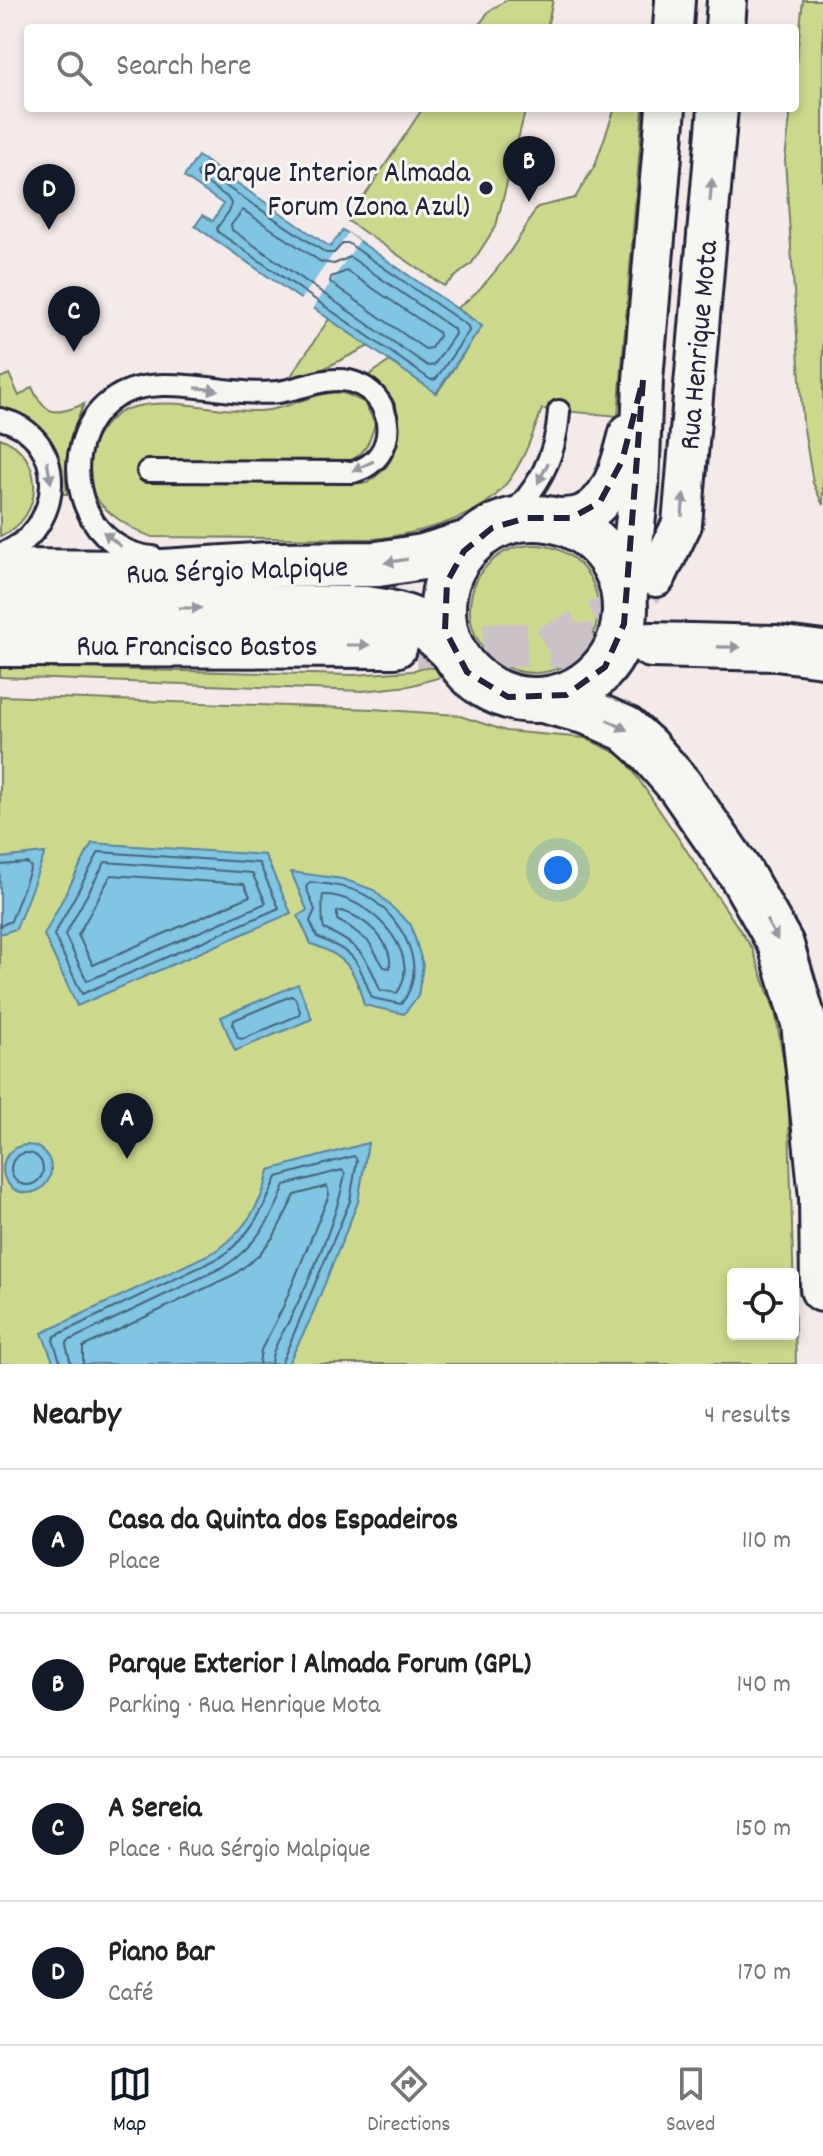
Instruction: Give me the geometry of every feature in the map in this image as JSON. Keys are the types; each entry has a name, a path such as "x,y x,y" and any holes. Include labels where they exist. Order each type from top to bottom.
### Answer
{"street":[{"path":"673,24 675,0"},
{"path":"725,24 727,0"},
{"name":"Rua Henrique Mota","path":"639,629 643,380 666,112"},
{"name":"Rua Henrique Mota","path":"656,577 682,524 718,112"},
{"name":"Rua Henrique Mota","path":"549,518 571,518 584,514 600,502 614,481 622,461 643,380"},
{"path":"639,629 609,556 583,531 549,518 526,518 487,532 457,560 444,594 443,618 454,652 467,672 496,693 519,700 543,700 588,712 626,729 646,747 680,786 741,874 781,945 804,1023 822,1197 823,1289"},
{"name":"Rua Sérgio Malpique","path":"0,572 148,573 268,565 378,564 423,557 487,532"},
{"name":"Rua Sérgio Malpique","path":"0,608 366,609 393,612 416,620 436,633 454,652"},
{"path":"543,700 577,690 605,667 618,647 639,629 823,654"},
{"name":"Rua Francisco Bastos","path":"0,644 395,645"}],"lane":[{"path":"148,471 359,470 375,460 387,436 386,412 375,393 363,385 342,380 246,394 162,384 118,396 98,412 87,432 78,460 77,484 85,509 99,529 121,547 142,556 268,565"},
{"path":"487,532 522,506 537,486 555,445 559,411"},
{"path":"0,419 16,423 29,433 49,461 52,477 51,494 40,524 20,546 0,554"}],"highlighted area":[{"path":"643,380 624,624 605,667 566,695 508,697 467,672 445,630 447,582 464,551 492,528 526,518 571,518 600,502 622,461"}],"green space":[{"path":"507,0 553,0 548,24 480,24 489,11"},
{"path":"803,0 823,0 823,505 813,483 803,423 785,160 791,112 799,112 799,36"},
{"path":"420,112 525,112 496,226 472,263 444,286 348,221"},
{"path":"614,112 643,112 618,416 542,409 518,466 504,487 483,505 454,520 374,539 152,537 120,520 93,494 87,471 94,444 109,421 130,408 178,404 258,411 332,393 341,393 364,402 375,423 365,448 344,464 150,459 148,483 367,483 392,458 398,439 399,419 387,392 365,378 390,361 437,393 482,326 457,308 491,276 537,207 575,198 595,165"},
{"path":"329,319 369,346 323,369 287,382"},
{"path":"9,374 19,396 32,387 42,404 52,411 84,404 68,448 67,494 62,494 59,465 46,440 26,420 0,409 0,378"},
{"path":"0,438 15,446 26,458 34,487 32,502 25,516 15,528 0,536"},
{"path":"534,545 559,550 579,564 593,584 598,609 593,634 579,654 559,668 534,673 509,668 489,654 475,634 470,609 475,584 489,564 509,550"},
{"path":"0,660 72,660 101,669 353,675 412,671 423,667 435,668 441,677 409,686 363,691 0,677"},
{"path":"0,696 373,709 457,715 506,731 585,738 623,756 752,948 775,1012 788,1086 793,1268 727,1268 727,1340 795,1340 796,1364 0,1364"}],"water":[{"path":"198,156 330,247 343,230 482,326 436,393 195,226 203,215 213,221 223,204 184,177"},
{"path":"92,843 265,855 291,913 77,1006 44,935"},
{"path":"45,853 16,929 0,934 0,858"},
{"path":"291,872 343,879 374,890 411,925 423,965 418,996 404,1014 364,1005 348,966 333,954 311,944 298,916 307,910"},
{"path":"298,984 312,1019 235,1051 221,1017"},
{"path":"368,1143 358,1202 310,1320 288,1364 54,1364 42,1333 218,1250 251,1215 262,1194 269,1170"},
{"path":"27,1145 44,1152 51,1169 44,1186 27,1193 10,1186 3,1169 10,1152"}],"pier":[{"path":"348,233 359,241 311,311 299,303"}],"tunnel":[{"path":"545,646 633,602 648,585"},
{"path":"417,645 651,645"}],"place":[{"name":"Parque Interior Almada Forum (Zona Azul)","path":"486,188"},
{"name":"Parque Exterior 1 Almada Forum (GPL)","path":"529,202"},
{"name":"Piano Bar","path":"49,230"},
{"name":"A Sereia","path":"74,352"},
{"name":"Casa da Quinta dos Espadeiros","path":"127,1159"}]}
